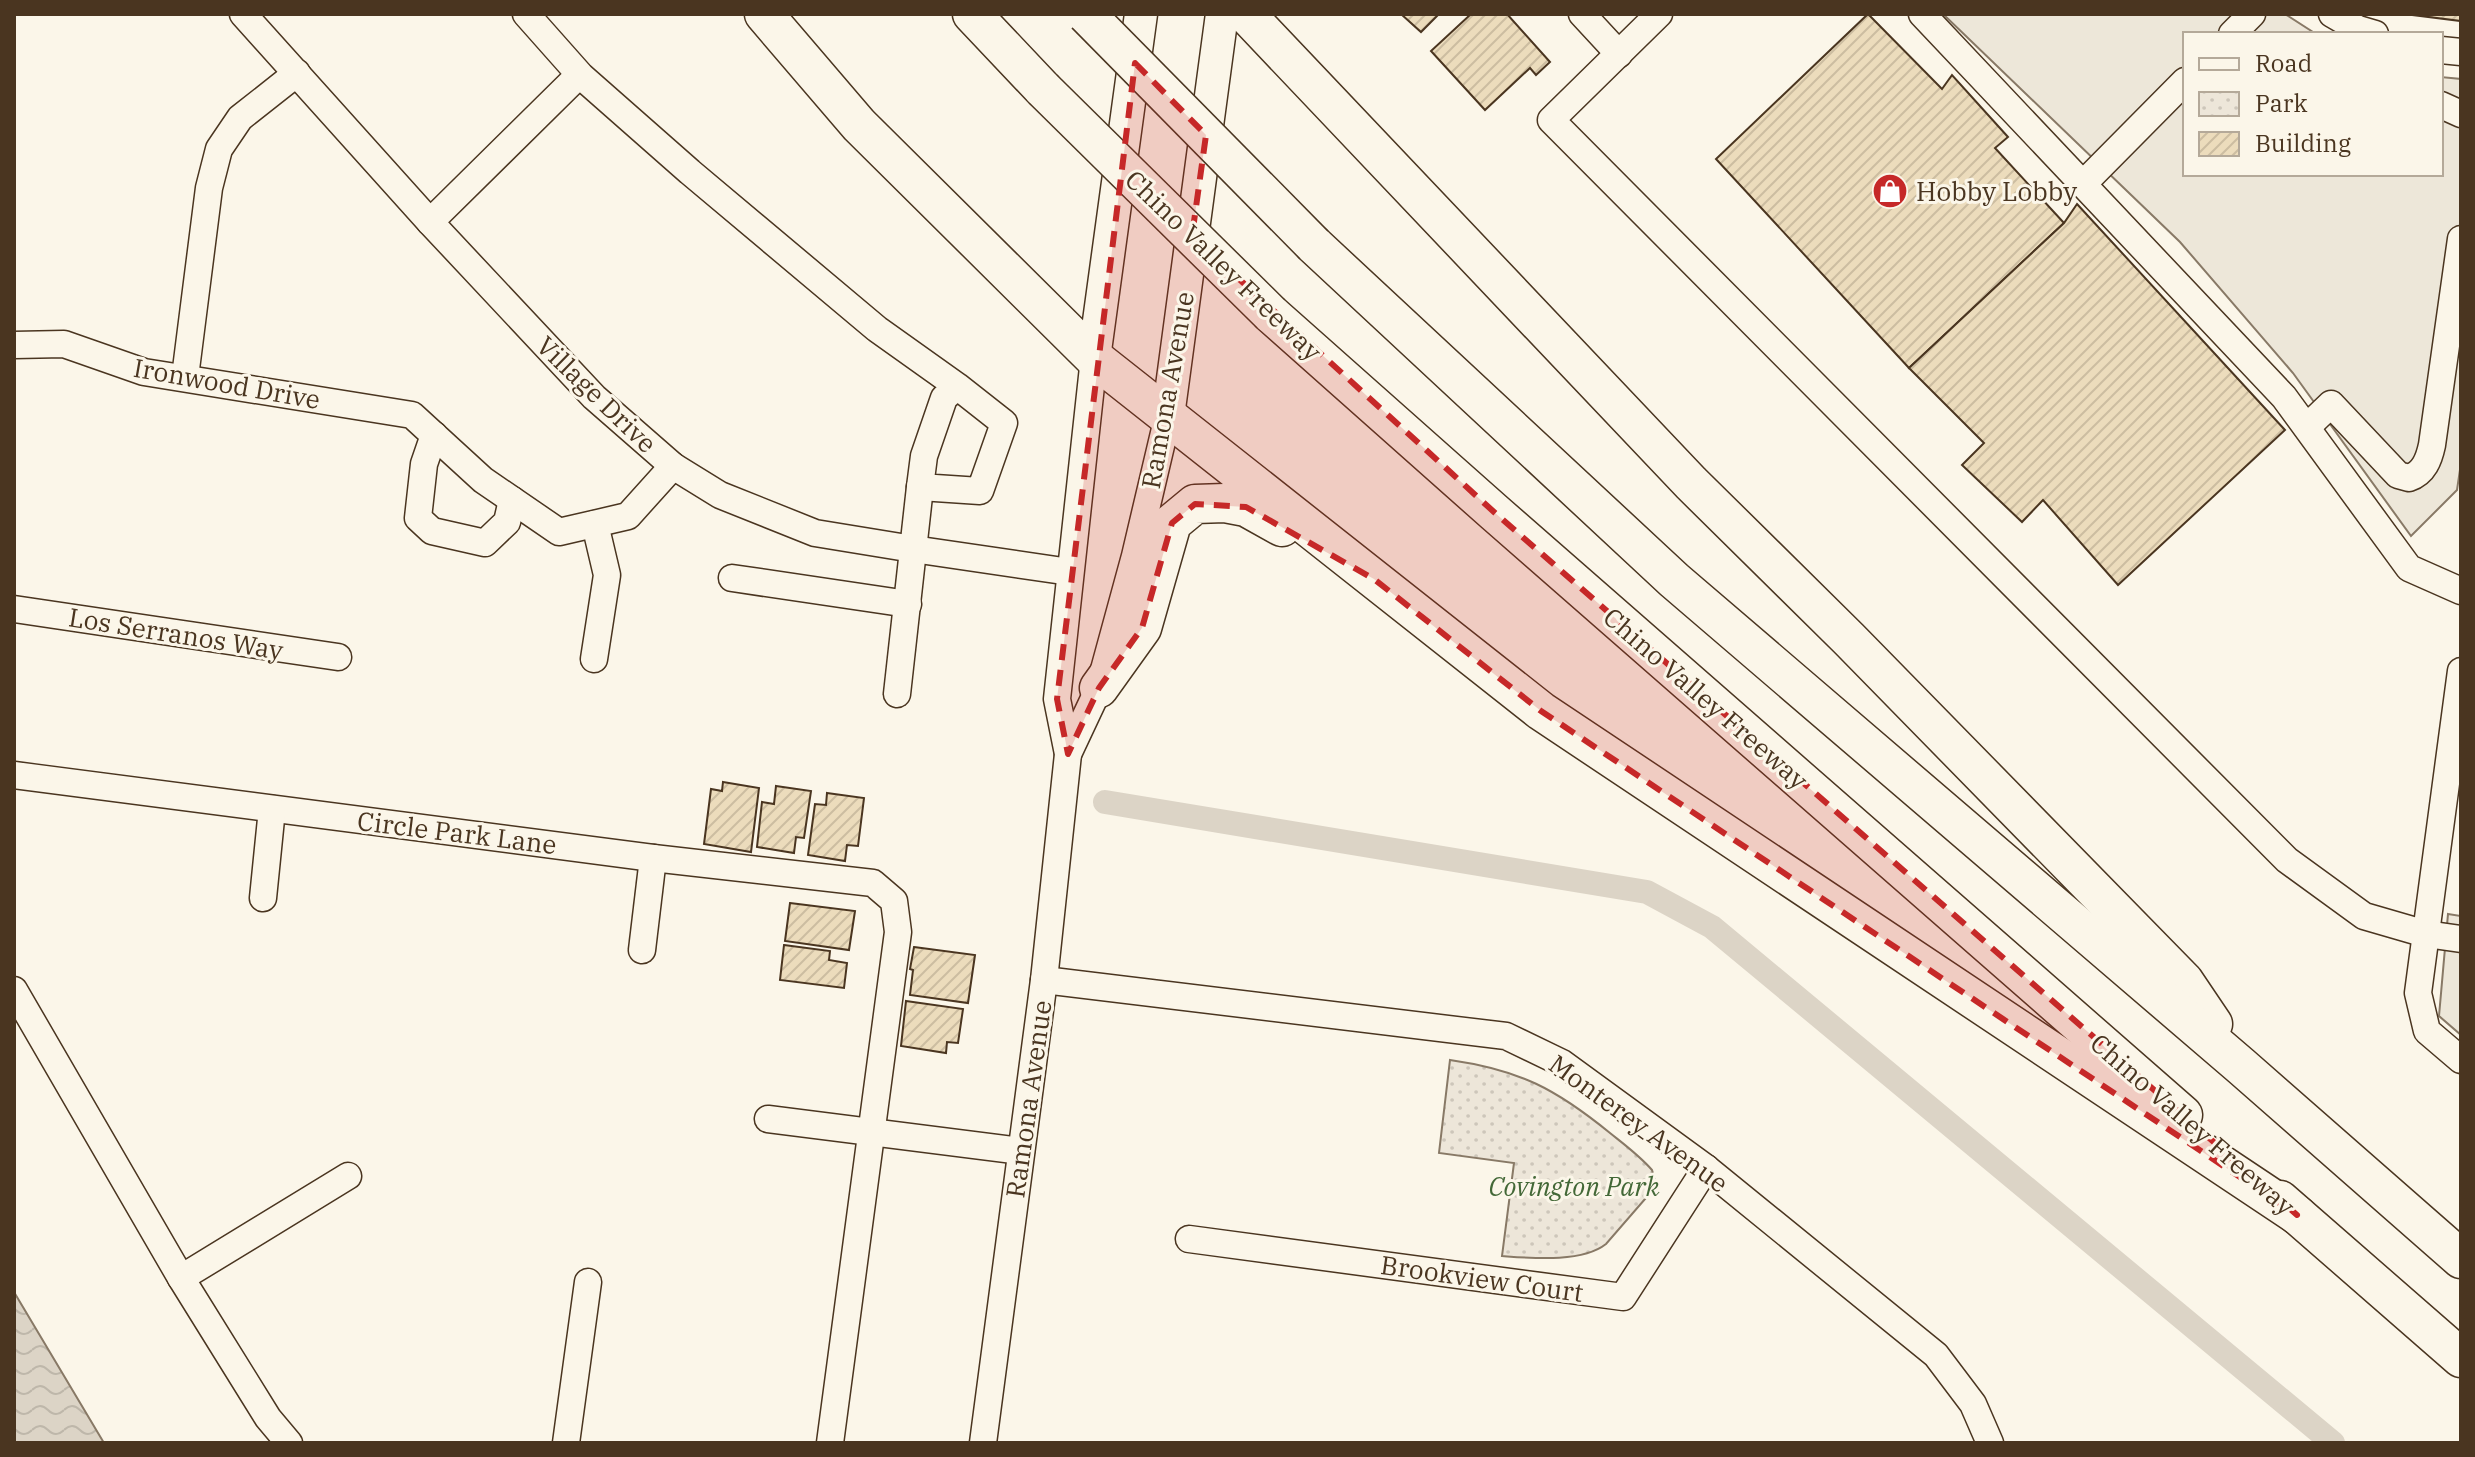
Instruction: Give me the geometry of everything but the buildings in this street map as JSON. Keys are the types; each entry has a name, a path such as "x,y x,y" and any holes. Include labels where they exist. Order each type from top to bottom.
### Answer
{"highway":[{"path":"764,14 859,125 1094,358 1541,711 2297,1215"},
{"name":"Chino Valley Freeway","path":"972,14 1043,89 1271,314 2461,1358"},
{"path":"1086,14 1314,245 1674,580 2241,1066 2461,1259"},
{"path":"1246,14 1691,483 1849,639 2184,981 2241,1066"},
{"path":"1099,688 1142,628 1172,523 1195,504 1225,503 1246,507 1374,579"}],"main road":[{"name":"Ramona Avenue","path":"1094,358 1141,14"},
{"name":"Ramona Avenue","path":"1168,416 1222,14"}],"street":[{"name":"Village Drive","path":"243,14 430,222 594,397 673,466 720,495 815,533 1070,572"},
{"path":"526,14 579,75 877,329 1004,423 980,491 920,487"},
{"path":"1582,14 1619,54"},
{"path":"1659,14 1551,120 2287,860 2364,916 2426,934 2461,939"},
{"path":"2332,14 2368,32"},
{"path":"1929,16 2284,397 2409,568 2461,591"},
{"path":"185,377 209,188 219,149 240,118 297,73"},
{"path":"430,222 579,75"},
{"path":"2083,184 2183,83"},
{"path":"2307,427 2331,404 2398,475 2409,478 2421,471 2432,445 2456,313 2461,239"},
{"name":"Ironwood Drive","path":"14,345 64,344 144,372 412,415 483,480 559,532 628,516 673,466"},
{"name":"Ramona Avenue","path":"983,1443 1044,980 1068,754 1057,699 1094,358"},
{"path":"897,694 924,456 944,398 957,386"},
{"name":"Ramona Avenue","path":"1068,754 1099,688 1135,556 1168,416"},
{"path":"434,435 424,464 418,518 432,531 485,543 507,522 512,500"},
{"path":"594,659 607,575 595,524"},
{"path":"732,578 908,604"},
{"name":"Los Serranos Way","path":"14,609 338,657"},
{"path":"2461,671 2418,993 2427,1031 2461,1060"},
{"name":"Circle Park Lane","path":"14,775 653,858 873,883 894,901 898,932 873,1132"},
{"path":"263,898 272,809"},
{"path":"642,950 653,858"},
{"name":"Monterey Avenue","path":"1044,980 1506,1036 1562,1063 1706,1168 1936,1355 1973,1404 1990,1443"},
{"path":"14,990 181,1278 268,1418 289,1443"},
{"path":"768,1119 1021,1151"},
{"path":"830,1443 873,1132"},
{"name":"Brookview Court","path":"1189,1239 1623,1297 1706,1168"},
{"path":"181,1278 348,1176"},
{"path":"566,1443 588,1282"},
{"path":"991,1385 991,1414 998,1443"}],"highlighted area":[{"path":"1135,63 1206,135 1192,236 1494,512 2297,1215 1541,711 1374,579 1246,507 1195,504 1172,523 1142,628 1099,688 1068,754 1057,699"}],"green space":[{"name":"Covington Park","path":"1450,1060 1497,1069 1554,1093 1632,1151 1652,1170 1655,1180 1652,1191 1606,1244 1570,1257 1502,1256 1514,1163 1439,1153"}],"shaded area":[{"path":"1943,14 2285,14 2313,32 2183,32 2183,176 2443,176 2443,77 2461,79 2461,463 2457,490 2411,536 2293,373 2180,242"},
{"path":"2448,914 2461,916 2461,1035 2439,1016"}],"water":[{"path":"14,1292 104,1443 14,1443"}],"waterway":[{"path":"1105,802 1647,892 1712,927 2333,1443"}],"place":[{"name":"Hobby Lobby","path":"1890,191"}]}
